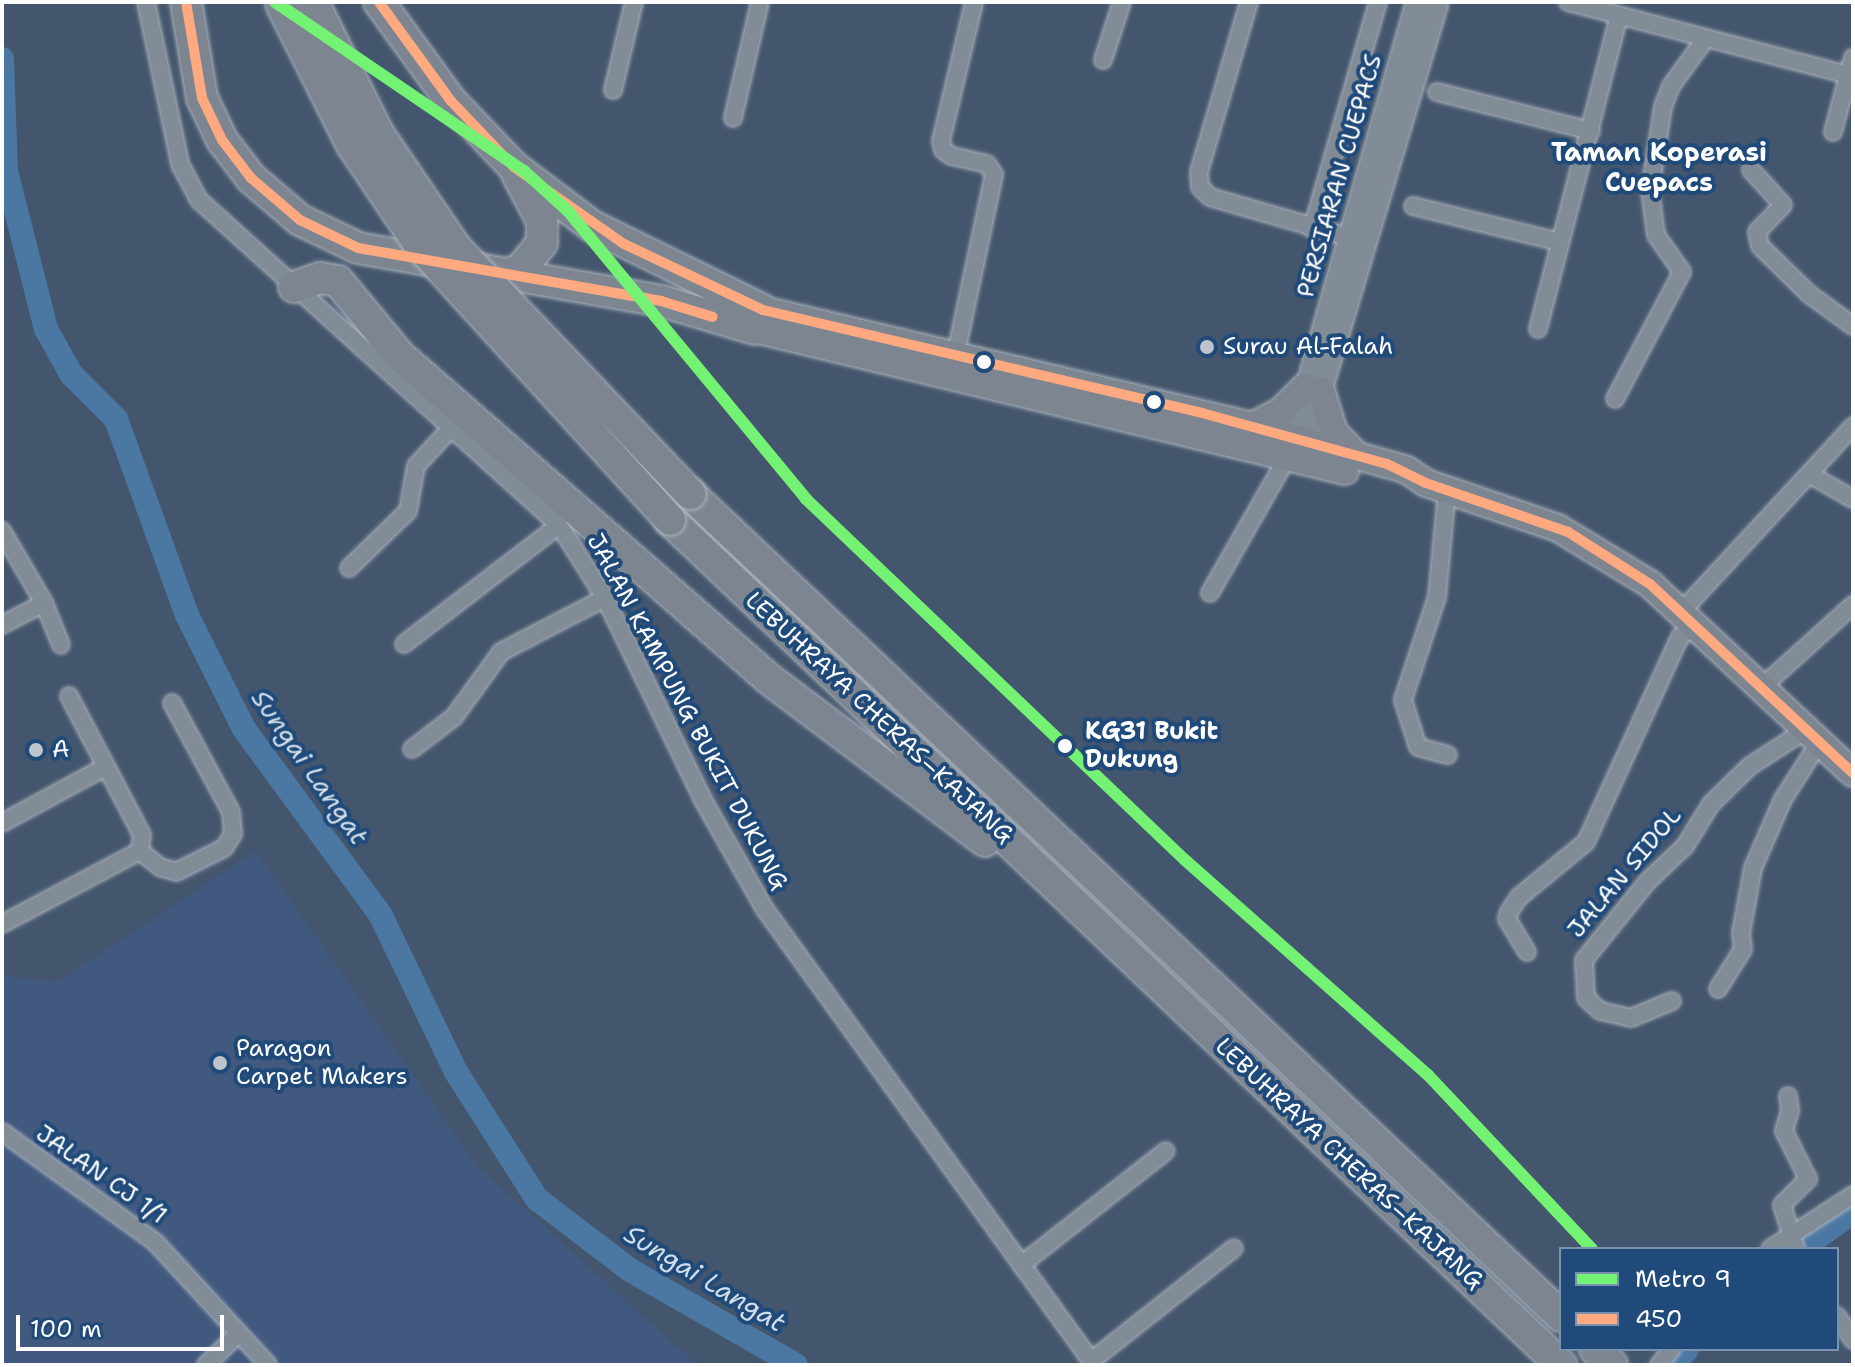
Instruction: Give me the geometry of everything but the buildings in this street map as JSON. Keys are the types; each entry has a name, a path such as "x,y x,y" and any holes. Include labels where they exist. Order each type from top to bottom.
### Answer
{"highway":[{"path":"186,2 202,98 222,140 251,178 300,220 358,248 499,276 584,286 759,319"},
{"name":"LEBUHRAYA CHERAS–KAJANG","path":"313,2 378,133 456,248 690,494 1559,1314"},
{"path":"379,2 451,101 514,167 592,226 759,319"},
{"name":"LEBUHRAYA CHERAS–KAJANG","path":"281,3 352,145 420,246 670,520 1561,1365"},
{"path":"499,276 520,270 542,243 542,221 514,167"},
{"path":"584,286 557,263 555,249 575,231 592,226"},
{"path":"294,287 320,278 338,281 399,355 769,679 1098,926"},
{"path":"1597,1351 1612,1365"}],"main road":[{"path":"759,319 955,358 1252,426 1402,486 1436,486"},
{"path":"759,319 1294,445 1357,456 1407,470 1436,486 1591,544 1688,618 1812,737 1850,764"},
{"path":"1252,426 1274,416 1313,388 1334,432 1357,456"}],"street":[{"name":"JALAN KAMPUNG BUKIT DUKUNG","path":"146,2 180,164 199,200 559,525 605,598 703,800 764,908 1092,1363"},
{"path":"613,90 634,2"},
{"path":"733,118 760,2"},
{"path":"955,358 994,174 987,164 943,150 974,2"},
{"path":"1103,60 1122,2"},
{"path":"1249,2 1199,172 1200,187 1210,197 1312,229 1349,237"},
{"path":"1312,229 1378,2"},
{"name":"PERSIARAN CUEPACS","path":"1313,388 1349,237 1418,2"},
{"name":"PERSIARAN CUEPACS","path":"1294,445 1437,2"},
{"path":"1568,2 1850,76"},
{"path":"1538,329 1619,15"},
{"path":"1615,399 1682,272 1656,235 1650,190 1667,96 1706,38"},
{"path":"1833,132 1853,58"},
{"path":"1437,92 1591,131"},
{"path":"1751,170 1783,205 1757,232 1760,246 1809,294 1853,326"},
{"path":"1413,206 1560,242"},
{"path":"1527,952 1507,919 1509,912 1519,897 1586,842 1688,618 1853,426"},
{"path":"349,568 408,511 416,466 452,427"},
{"path":"1210,593 1294,445"},
{"path":"1809,474 1853,499"},
{"path":"1436,486 1437,597 1403,700 1418,747 1448,755"},
{"path":"404,644 559,525"},
{"path":"2,531 44,603 61,645"},
{"path":"412,749 454,717 501,652 605,598"},
{"path":"2,625 44,603"},
{"path":"1761,688 1853,605"},
{"path":"69,696 142,835 140,851"},
{"path":"140,851 160,867 176,872 224,848 233,834 231,812 172,703"},
{"path":"1718,989 1743,949 1753,868 1812,737"},
{"name":"JALAN SIDOL","path":"1672,1001 1631,1018 1600,1011 1586,998 1584,960 1648,881 1685,846 1711,804 1750,766 1812,737"},
{"path":"2,823 105,767"},
{"path":"2,924 140,851"},
{"path":"1788,1096 1790,1111 1784,1131 1808,1179 1782,1205 1791,1242 1853,1195"},
{"name":"JALAN CJ 1/1","path":"2,1132 142,1231 268,1365"},
{"path":"1021,1265 1166,1151"},
{"path":"1092,1363 1234,1248"},
{"path":"1839,1319 1853,1340"},
{"path":"206,1365 239,1333"}],"shaded area":[{"path":"256,851 477,1166 697,1365 2,1365 2,976 57,982"}],"waterway":[{"name":"Sungai Langat","path":"2,59 6,171 46,329 71,374 116,419 187,615 244,729 380,914 456,1072 537,1199 630,1270 796,1365"},
{"path":"1804,1247 1853,1212"},
{"path":"1674,1365 1685,1351"}],"metro line":[{"name":"9","path":"275,2 524,171 568,211 806,499 1185,860 1428,1075 1590,1247"}],"transit line":[{"name":"450","path":"186,2 202,98 222,140 251,178 300,220 358,248 661,301 713,317"},
{"name":"450","path":"379,2 451,101 514,167 624,244 763,310 1202,413 1387,464 1426,483 1568,532 1650,584 1853,773"}],"place":[{"name":"Surau Al-Falah","path":"1207,347"},
{"name":"KG31 Bukit Dukung","path":"1065,746"},
{"name":"A","path":"36,750"},
{"name":"Paragon Carpet Makers","path":"220,1063"}],"district":[{"name":"Taman Koperasi Cuepacs","path":"1659,167"}]}
